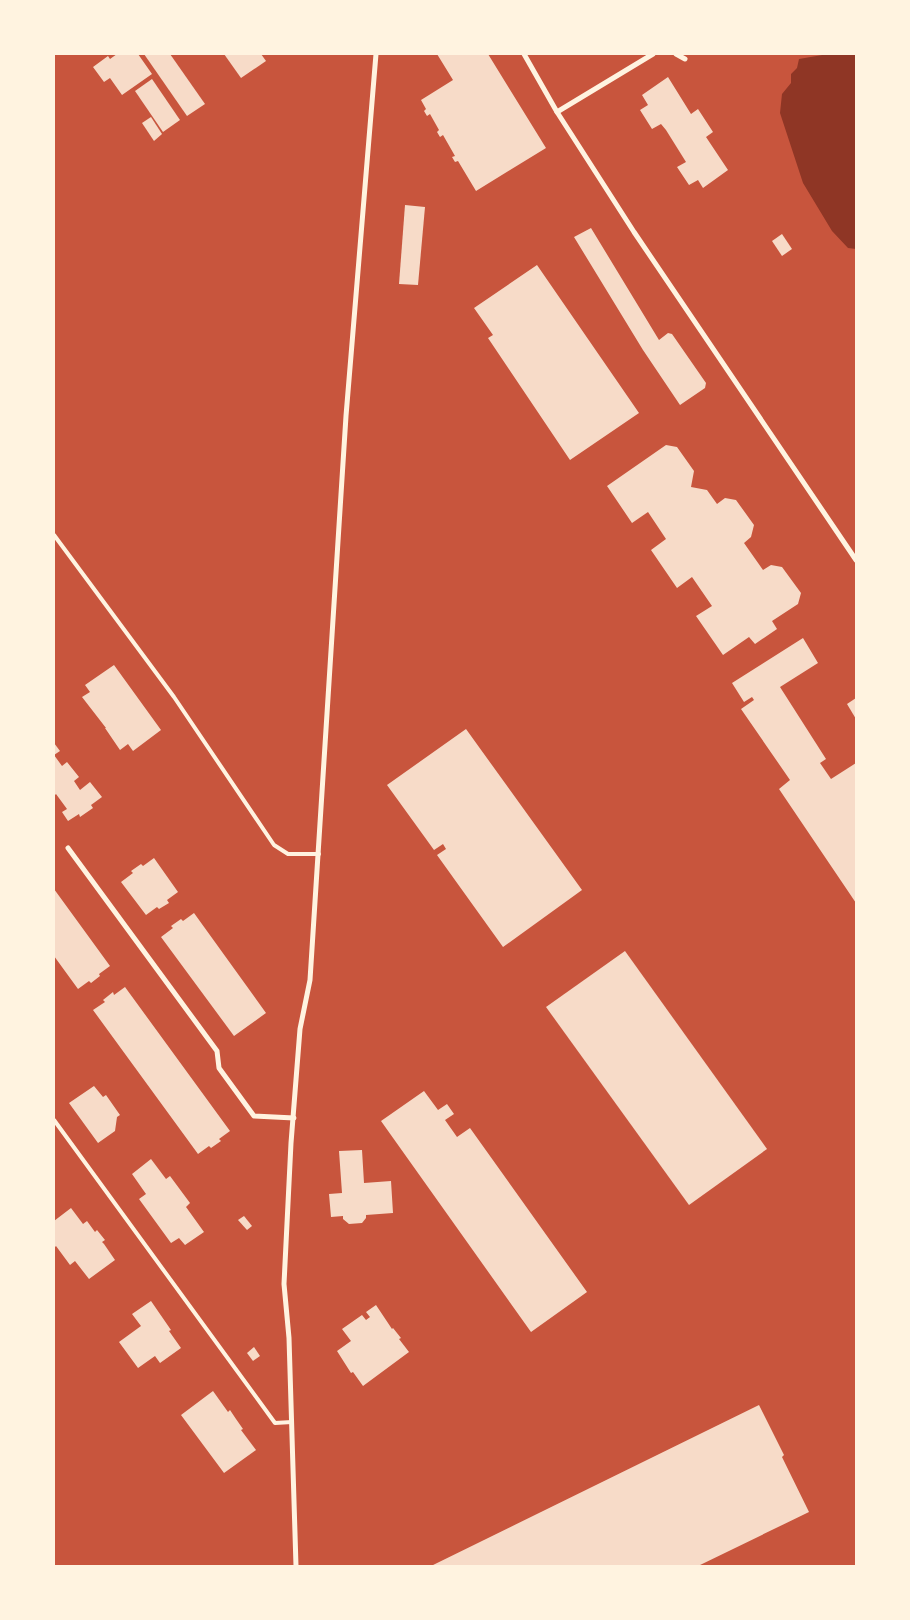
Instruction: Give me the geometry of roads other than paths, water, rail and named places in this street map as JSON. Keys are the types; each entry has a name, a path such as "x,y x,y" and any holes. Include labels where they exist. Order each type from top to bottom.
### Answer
{"street":[{"path":"296,1566 289,1338 284,1284 290,1143 294,1118 300,1029 310,980 346,416 376,54"},
{"path":"524,54 557,112 634,232 856,560"},
{"path":"557,112 653,54"},
{"path":"676,54 685,59"},
{"path":"68,848 217,1051 219,1068 254,1116 294,1118"}],"lane":[{"path":"54,535 174,697 274,845 288,854 319,854"},
{"path":"54,1120 275,1423 292,1422"}]}
